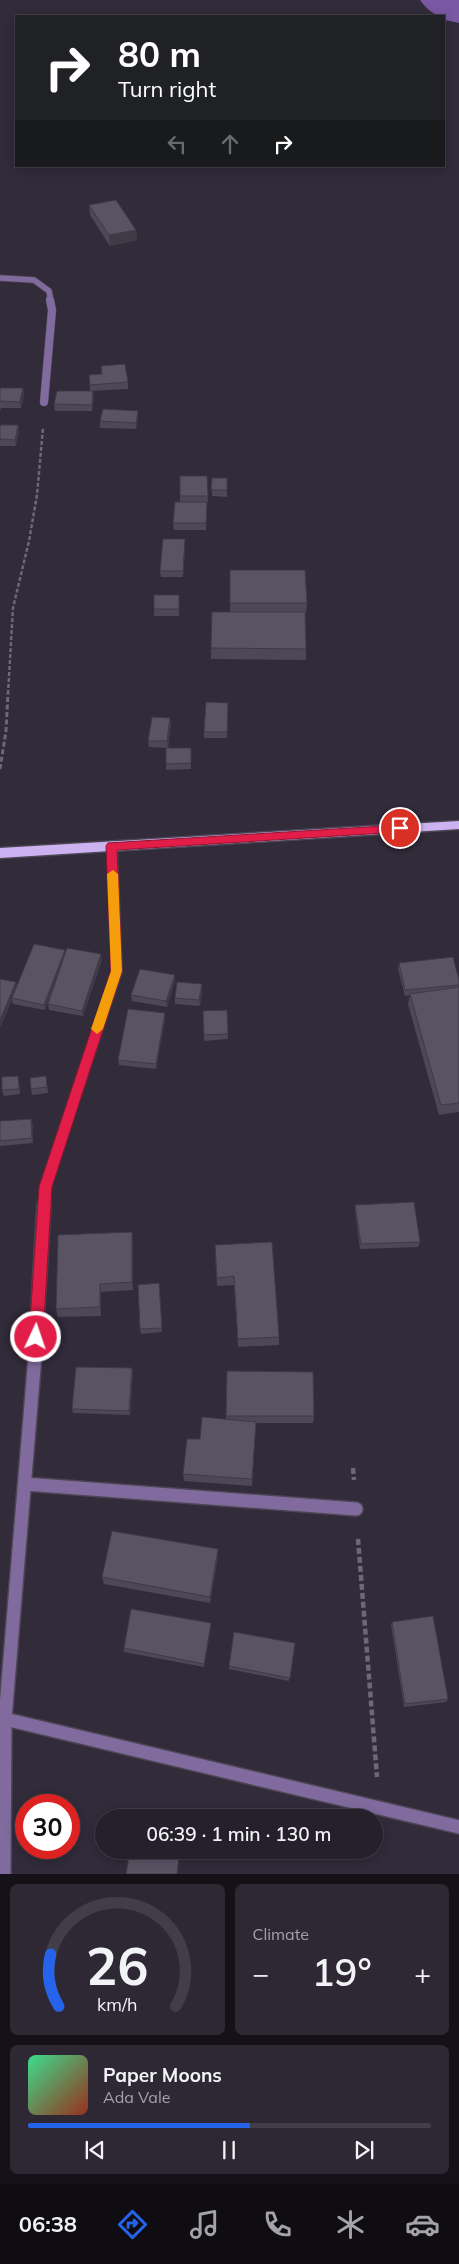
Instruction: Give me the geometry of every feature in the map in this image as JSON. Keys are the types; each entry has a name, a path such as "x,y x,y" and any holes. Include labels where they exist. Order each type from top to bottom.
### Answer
{"main road":[{"path":"0,853 459,825"}],"street":[{"path":"0,278 34,280 49,290 52,310 44,402"},
{"path":"4,1874 5,1719 25,1484 45,1187 117,971 112,846"},
{"path":"25,1484 356,1509"},
{"path":"5,1719 459,1827"}],"path":[{"path":"0,769 6,730 13,608 29,541 37,495 43,439 44,402"},
{"path":"353,1468 379,1808"}],"building":[{"path":"116,200 136,230 109,235 89,205"},
{"path":"125,364 128,382 90,385 89,375 102,374 101,366"},
{"path":"0,388 23,388 20,402 0,401"},
{"path":"57,391 93,391 92,405 54,404"},
{"path":"103,409 138,411 136,423 100,421"},
{"path":"0,425 18,425 15,440 0,439"},
{"path":"180,476 207,476 208,496 180,496"},
{"path":"212,478 227,478 227,490 211,490"},
{"path":"175,502 207,502 206,523 173,523"},
{"path":"163,539 185,539 183,571 160,571"},
{"path":"230,570 305,570 307,603 230,603"},
{"path":"154,595 179,595 179,609 154,609"},
{"path":"212,612 305,612 306,649 211,648"},
{"path":"206,702 228,703 227,732 204,732"},
{"path":"152,717 170,718 167,741 148,741"},
{"path":"166,748 191,748 191,763 166,764"},
{"path":"34,944 65,950 44,1005 12,998"},
{"path":"67,948 101,954 82,1011 48,1004"},
{"path":"453,957 459,985 405,990 399,963"},
{"path":"140,969 175,975 166,1001 131,995"},
{"path":"0,979 16,982 0,1020"},
{"path":"177,982 202,984 199,1000 175,998"},
{"path":"459,987 459,1103 441,1105 410,994"},
{"path":"128,1009 165,1013 156,1064 118,1060"},
{"path":"227,1010 228,1034 204,1035 203,1011"},
{"path":"18,1076 19,1089 2,1090 2,1077"},
{"path":"46,1076 47,1087 31,1089 30,1078"},
{"path":"31,1119 32,1138 0,1141 0,1121"},
{"path":"414,1202 420,1242 361,1244 355,1205"},
{"path":"132,1232 132,1282 100,1284 100,1307 56,1309 58,1235"},
{"path":"272,1242 279,1337 238,1339 234,1276 217,1278 215,1245"},
{"path":"159,1283 162,1328 140,1329 138,1285"},
{"path":"76,1367 132,1368 129,1411 72,1409"},
{"path":"227,1371 313,1372 314,1416 226,1416"},
{"path":"202,1417 256,1422 252,1479 183,1474 187,1439 200,1439"},
{"path":"112,1531 218,1549 210,1597 102,1577"},
{"path":"131,1609 211,1623 204,1664 124,1648"},
{"path":"433,1616 448,1699 405,1704 392,1622"},
{"path":"234,1632 295,1643 290,1678 229,1666"},
{"path":"128,1859 179,1859 177,1874 126,1874"}],"waterway":[{"path":"440,0 459,11"}],"slow traffic":[{"path":"97,1029 117,971 113,874"}],"route":[{"path":"36,1337 45,1187 117,971 112,846 268,838 400,828"}]}
